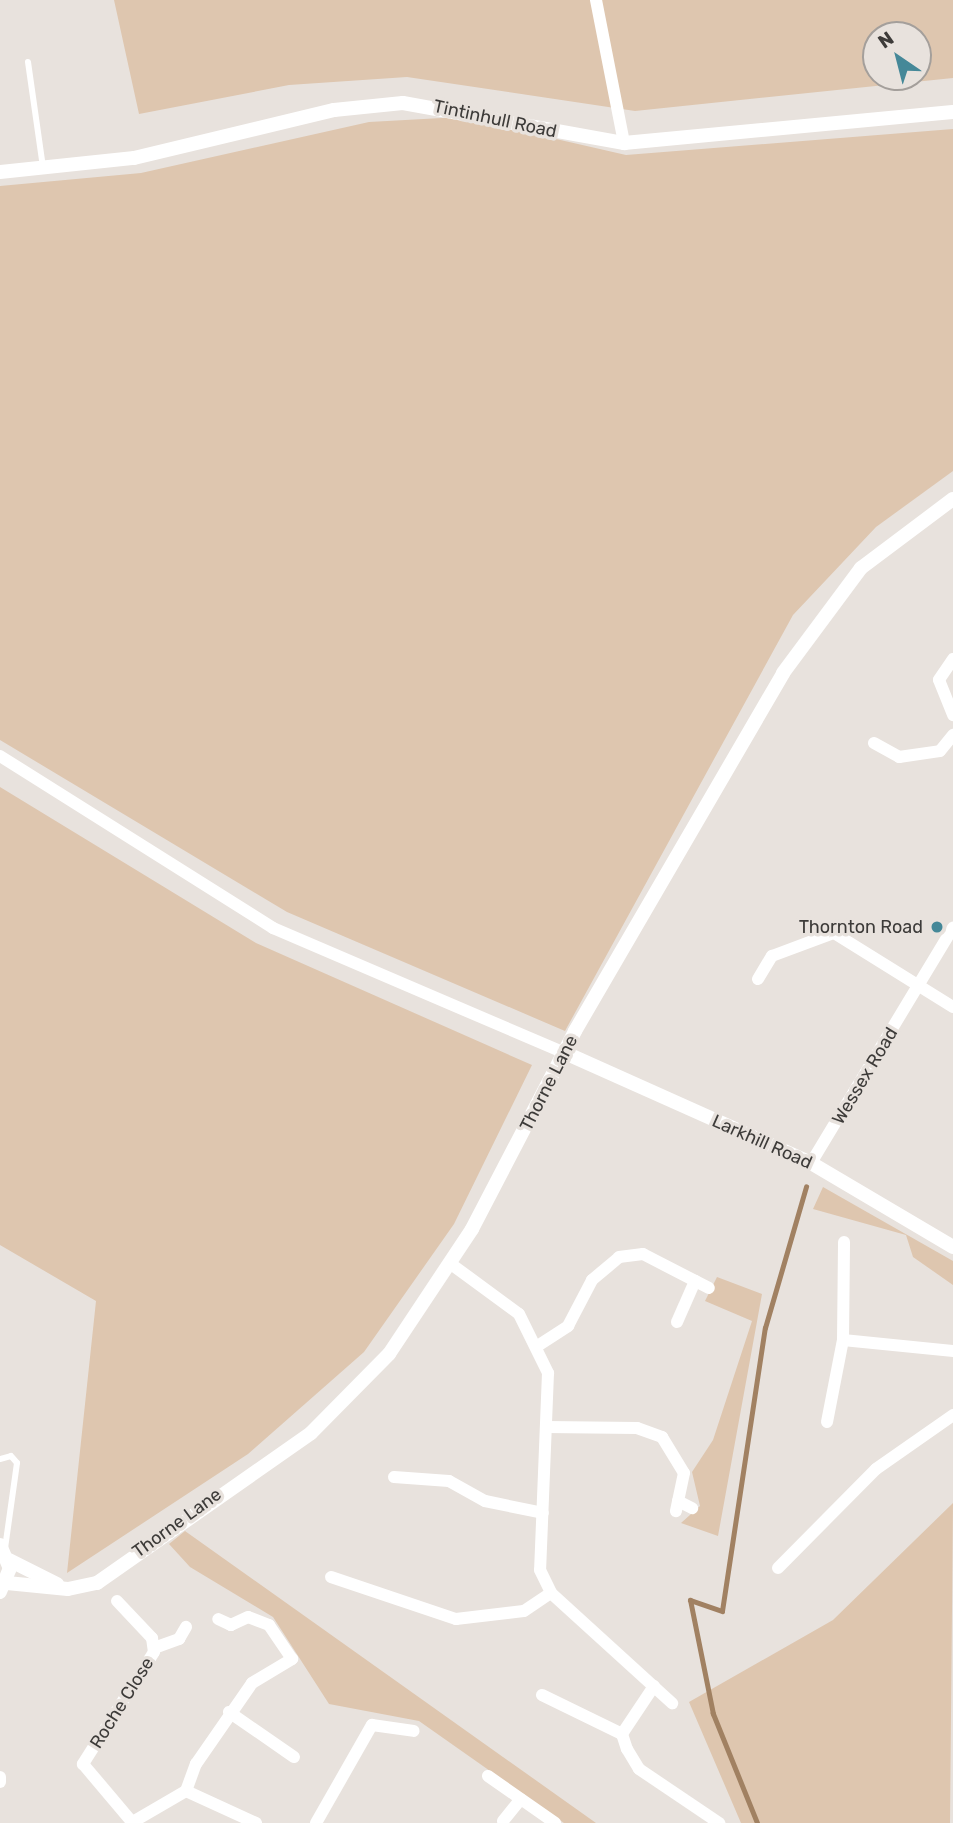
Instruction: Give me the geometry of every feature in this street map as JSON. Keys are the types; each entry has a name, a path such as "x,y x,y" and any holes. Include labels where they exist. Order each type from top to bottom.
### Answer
{"street":[{"path":"596,0 624,143"},
{"name":"Tintinhull Road","path":"0,172 134,158 321,113 403,103 624,143 953,112"},
{"name":"Thorne Lane","path":"3,1588 68,1589 97,1583 311,1433 414,1323 451,1264 564,1052 725,766 823,612 861,568 953,499"},
{"path":"953,659 940,680 953,715"},
{"path":"874,743 899,757 940,751 952,739"},
{"path":"0,756 273,928 564,1052"},
{"name":"Wessex Road","path":"811,1163 953,928"},
{"path":"758,979 772,956 834,933 918,988 953,1007"},
{"name":"Larkhill Road","path":"564,1052 811,1163 953,1247"},
{"path":"827,1422 843,1340 844,1242"},
{"path":"539,1345 568,1326 592,1280 619,1257 643,1254 709,1288"},
{"path":"451,1264 519,1314 539,1345 548,1373 540,1570 551,1593 672,1703"},
{"path":"677,1322 695,1281"},
{"path":"843,1340 953,1350"},
{"path":"778,1568 876,1469 953,1415"},
{"path":"546,1427 637,1428 662,1437 684,1473 677,1506 692,1508"},
{"path":"394,1477 449,1481 485,1501 543,1513"},
{"path":"3,1588 5,1551 68,1589"},
{"path":"331,1577 456,1619 524,1611 551,1593"},
{"name":"Roche Close","path":"117,1601 154,1648"},
{"path":"132,1823 186,1791 229,1712 252,1683 292,1659 269,1625 248,1617 231,1625 218,1619"},
{"name":"Roche Close","path":"132,1823 83,1764 154,1648 178,1639 186,1628"},
{"path":"622,1734 654,1686"},
{"path":"542,1695 622,1734 639,1769 719,1823"},
{"path":"229,1712 294,1757"},
{"path":"316,1823 372,1724 414,1731"},
{"path":"488,1776 555,1823"},
{"path":"0,1777 0,1782"},
{"path":"186,1791 256,1823"},
{"path":"503,1821 521,1799"}],"lane":[{"path":"28,62 43,169"},
{"path":"0,1459 11,1456 18,1463 5,1551"}],"shaded area":[{"path":"114,0 953,0 953,78 932,80 932,21 862,21 862,87 635,111 407,77 289,85 139,114"},
{"path":"460,117 626,155 953,129 953,471 876,527 793,615 565,1031 287,912 0,740 0,186 141,173 369,122"},
{"path":"0,787 256,943 532,1065 454,1224 364,1352 248,1454 67,1573 96,1301 0,1245"},
{"path":"823,1187 953,1261 953,1285 913,1257 906,1235 813,1209"},
{"path":"717,1277 762,1294 718,1536 681,1523 700,1506 692,1472 713,1440 752,1321 705,1301"},
{"path":"953,1503 950,1823 741,1823 689,1702 833,1620"},
{"path":"185,1531 596,1823 564,1823 419,1721 329,1704 273,1617 190,1567 169,1544"}],"waterway":[{"path":"757,1823 713,1714 690,1600 722,1611 765,1328 806,1187"}],"place":[{"name":"Thornton Road","path":"937,927"}]}
